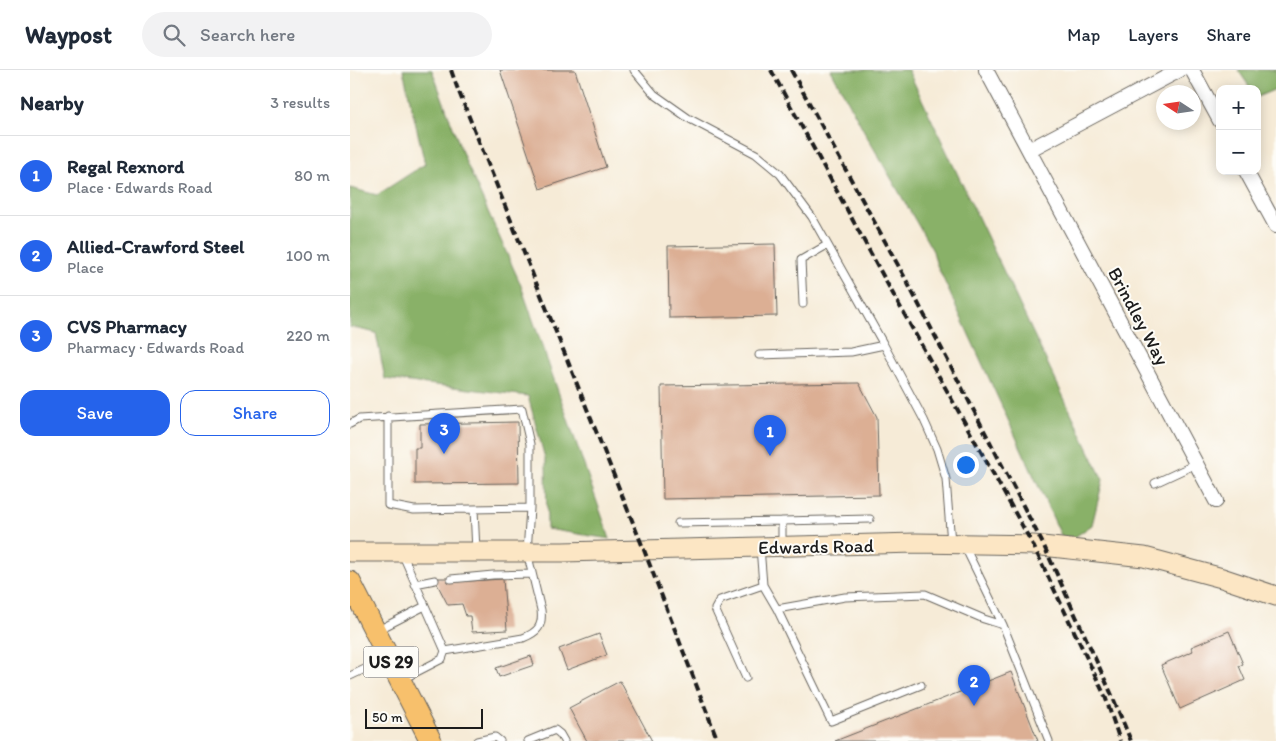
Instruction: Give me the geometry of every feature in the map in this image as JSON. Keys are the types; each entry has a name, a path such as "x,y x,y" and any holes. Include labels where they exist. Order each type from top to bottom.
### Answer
{"main road":[{"name":"Edwards Road","path":"350,552 527,552 916,543 1038,545 1144,557 1222,578 1276,596"},
{"name":"US 29","path":"351,588 431,741"}],"street":[{"name":"Brindley Way","path":"986,70 1216,500"},
{"path":"1029,150 1180,70"},
{"path":"1192,70 1216,115"},
{"path":"1248,175 1276,226"}],"lane":[{"path":"634,70 654,94 688,118 756,154 780,174 812,217 924,420 937,449 946,479 957,544 1003,625 1050,741"},
{"path":"803,304 801,260 828,245"},
{"path":"759,355 851,352 884,345"},
{"path":"350,424 359,419 388,416 522,408 530,444 530,508 527,552 542,619 539,627 532,634 523,638 445,651"},
{"path":"388,416 388,505 414,510 530,508"},
{"path":"1156,483 1196,464"},
{"path":"474,509 476,552"},
{"path":"678,523 870,519"},
{"path":"782,521 782,546"},
{"path":"760,547 763,585 777,609 831,721 921,685"},
{"path":"400,680 442,659 445,651 402,552"},
{"path":"451,579 532,574"},
{"path":"415,584 435,580"},
{"path":"746,678 715,608 720,600 763,585"},
{"path":"777,609 845,597 925,594 1003,625"},
{"path":"375,632 425,606"},
{"path":"350,676 389,658"},
{"path":"528,741 554,730 560,734 564,741"},
{"path":"478,741 494,737 500,741"}],"green space":[{"path":"403,70 432,70 465,160 520,283 610,539 547,529 546,462 528,396 385,379 376,333 350,327 350,188 377,195 425,164"},
{"path":"831,70 908,70 1103,480 1092,525 1065,544 936,263 933,251"},
{"path":"1238,70 1276,70 1276,89 1261,95 1261,85 1248,85"}],"building":[{"path":"500,70 575,70 606,167 540,189"},
{"path":"775,244 777,316 669,318 668,246"},
{"path":"859,383 877,417 879,495 663,499 661,386"},
{"path":"518,422 519,483 415,484 415,448 420,448 420,424"},
{"path":"434,578 450,578 453,582 503,579 507,630 472,632 470,616 466,616 462,604 448,605"},
{"path":"1229,631 1243,664 1239,666 1245,680 1180,709 1161,665 1193,651 1191,647"},
{"path":"599,634 607,655 567,670 559,649"},
{"path":"531,656 534,665 499,677 496,668"},
{"path":"1011,672 1038,741 835,741"},
{"path":"620,681 652,741 587,741 569,708"}],"railway":[{"path":"451,70 644,550 718,741"},
{"path":"771,70 1033,545 1105,696 1120,741"},
{"path":"791,70 904,276 1044,546 1131,741"}],"place":[{"name":"CVS Pharmacy","path":"444,454"},
{"name":"Regal Rexnord","path":"770,456"},
{"name":"Allied-Crawford Steel","path":"974,706"}]}
